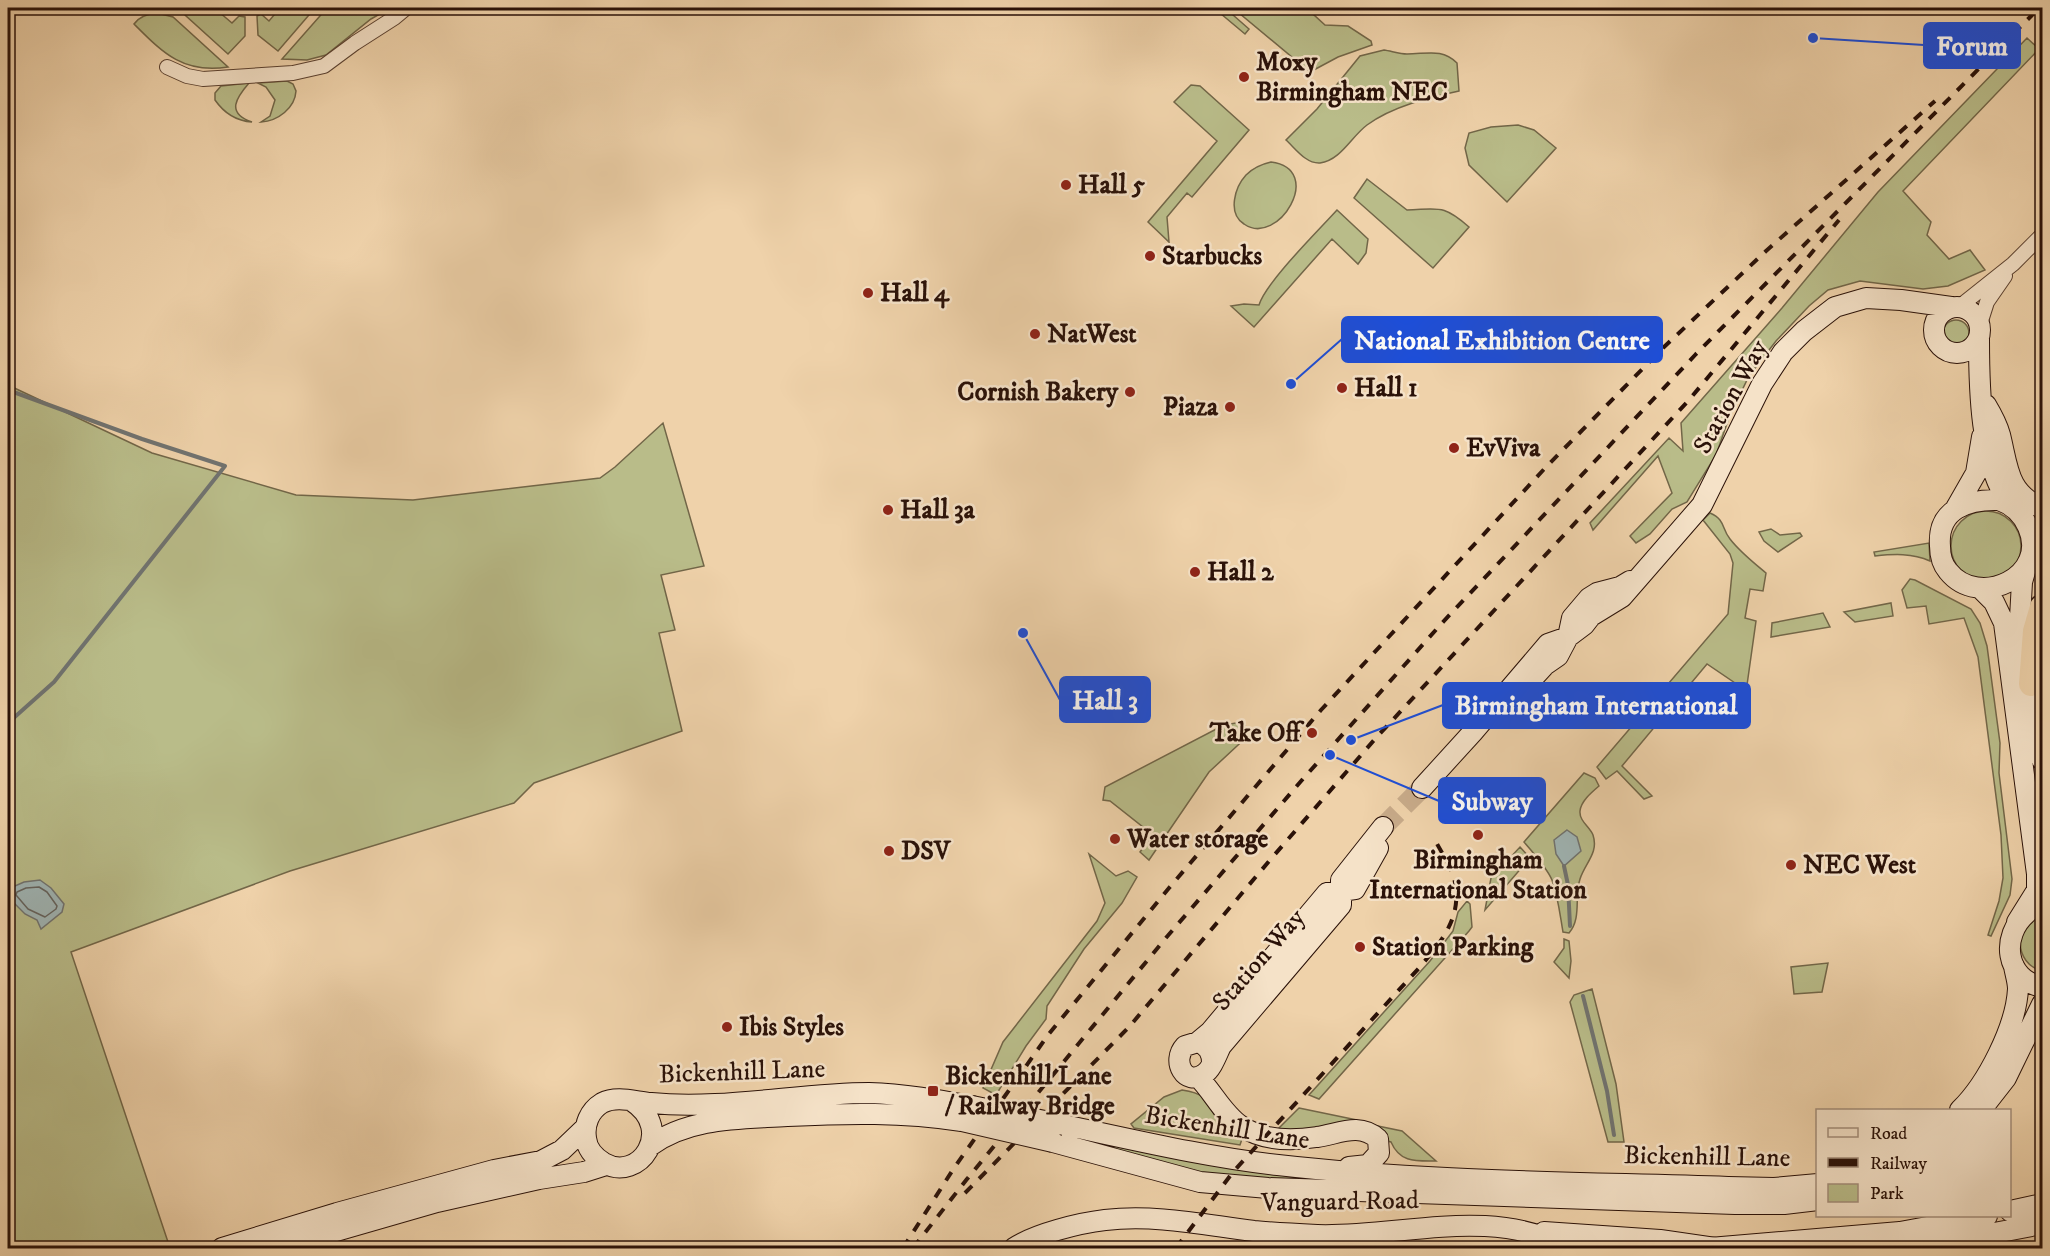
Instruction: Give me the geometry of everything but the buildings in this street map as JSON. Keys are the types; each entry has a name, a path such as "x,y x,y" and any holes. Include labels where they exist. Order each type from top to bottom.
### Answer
{"highway":[{"path":"2031,684 2035,631 2043,607"}],"main road":[{"name":"Station Way","path":"1426,791 1482,740 1545,665 1558,656 1568,637 1584,625 1591,616 1622,597 1702,505 1762,384 1784,352 1821,316 1835,306 1866,298 1955,307"},
{"path":"1901,300 1920,312 1934,327 1936,340 1941,347 1961,361 1995,420 2009,476 2022,495 2031,503 2043,508"},
{"path":"1934,327 1940,315 1955,307 1973,313 1980,331 1979,392 1983,426 1994,471 2003,495 2017,510 2032,536 2032,561 2020,599 2020,618 2043,760"},
{"path":"1951,353 1968,351 1980,331"},
{"path":"1961,1109 1985,1076 2007,1032 2018,986 2009,943 2017,922 2037,890 2037,874 2004,623 1994,602 1981,589 1956,580 1947,570 1942,561 1939,540 1947,517 1956,508 1976,473 1983,426"},
{"path":"1956,508 1977,501 1999,500 2043,523"},
{"path":"1981,589 1997,587 2008,582 2032,561"},
{"name":"Station Way","path":"1205,1070 1221,1046 1341,905 1343,891 1341,880 1387,830"},
{"name":"Station Way","path":"1198,1042 1210,1032 1327,893 1343,891"},
{"path":"2017,922 2026,914 2043,907"},
{"path":"2014,966 2028,982 2043,987"},
{"path":"1982,1109 2006,1078 2043,1004"},
{"path":"1205,1070 1186,1075 1181,1070 1178,1058 1185,1046 1198,1042 1205,1045 1210,1052 1205,1070 1210,1089 1221,1106 1240,1125 1264,1136 1290,1140 1358,1129 1370,1132 1378,1139 1379,1153 1368,1165 1319,1170"},
{"name":"Bickenhill Lane","path":"632,1101 714,1104 867,1093 928,1098 967,1114 1053,1142 1200,1182 1268,1188 1735,1204 1784,1204 1816,1200"},
{"path":"222,1248 337,1213 494,1170 541,1161 562,1150 585,1128 592,1112 602,1103 622,1099 632,1101 649,1117 653,1132 648,1150 630,1164 621,1167 606,1165 595,1158 589,1150 585,1128"},
{"name":"Bickenhill Lane","path":"648,1150 674,1131 722,1121 860,1112 924,1115 967,1114 1064,1125 1219,1156 1319,1170 1423,1177 1728,1187 1774,1188 1816,1184"},
{"path":"277,1248 437,1202 539,1179 584,1172 606,1165"},
{"path":"2011,1211 2043,1204"},
{"path":"1710,1248 1900,1232 1977,1217"},
{"name":"Vanguard Road","path":"1014,1248 1074,1226 1132,1218 1318,1235 1464,1225 1514,1229 1568,1248"},
{"path":"1916,1248 2043,1224"},
{"path":"1514,1229 1660,1240 1715,1248"}],"street":[{"path":"167,67 187,76 203,79 309,71 334,60 406,8"},
{"path":"1955,307 2013,264 2043,235"},
{"path":"1980,331 1987,302 2013,264"}],"green space":[{"path":"188,8 223,8 219,12 232,23 239,16 245,17 245,36 228,54 185,15 184,12"},
{"path":"280,8 315,8 278,51 258,35 257,16 261,14 269,21"},
{"path":"327,8 372,8 380,14 326,55 307,60 282,59"},
{"path":"1214,8 1225,8 1249,29 1245,34"},
{"path":"1233,8 1312,8 1313,14 1325,25 1348,26 1371,41 1372,45 1338,57 1310,72"},
{"path":"157,13 173,17 228,67 198,67 175,59 165,52 134,24 144,16"},
{"path":"2027,38 2039,49 1903,191 1931,222 1927,235 1949,259 1970,250 1985,270 1948,286 1923,289 1860,281 1828,290 1809,306 1776,341 1749,376 1730,415 1716,455 1687,502 1672,509 1650,534 1636,543 1630,536 1672,493 1658,456 1593,530 1590,523 1669,438 1683,451 1681,423 1782,308 1878,192"},
{"path":"1384,50 1404,54 1446,55 1457,63 1459,91 1411,104 1377,118 1361,130 1340,153 1327,161 1315,163 1305,158 1286,140 1317,109 1360,56"},
{"path":"287,81 293,84 296,91 289,108 274,119 261,122 270,116 275,100 266,87 258,83"},
{"path":"249,83 238,99 236,109 238,114 252,122 231,115 215,100 215,93 221,86"},
{"path":"1191,85 1200,86 1249,130 1192,197 1187,193 1167,217 1169,242 1148,222 1217,141 1174,102"},
{"path":"1518,125 1534,130 1556,148 1507,202 1469,165 1465,148 1469,133 1491,127"},
{"path":"1271,162 1287,168 1295,178 1296,191 1291,205 1282,217 1270,225 1257,229 1244,224 1239,219 1234,207 1236,193 1246,175"},
{"path":"1367,179 1407,210 1446,211 1469,227 1433,268 1354,198"},
{"path":"1337,210 1368,239 1366,253 1358,264 1332,239 1254,327 1231,306 1259,305 1282,270"},
{"path":"1956,320 1966,323 1969,333 1966,343 1956,346 1946,343 1943,333 1946,323"},
{"path":"8,385 152,453 296,495 413,500 600,478 663,423 704,566 661,575 675,630 659,633 682,731 534,783 514,803 290,871 71,952 170,1248 8,1248"},
{"path":"1986,511 1999,514 2011,521 2018,533 2021,546 2018,559 2011,571 1999,578 1986,581 1973,578 1961,571 1954,559 1951,546 1954,533 1961,521 1973,514"},
{"path":"1710,513 1719,518 1727,535 1738,548 1766,573 1763,591 1750,589 1745,618 1756,621 1747,685 1744,689 1707,664 1622,766 1652,796 1644,799 1617,771 1606,779 1597,767 1728,614 1733,563 1730,554 1703,520"},
{"path":"1771,529 1780,535 1800,533 1802,536 1778,552 1764,541 1759,532"},
{"path":"1929,543 1930,561 1903,555 1875,556 1874,552"},
{"path":"1910,579 1971,609 1980,623 1987,646 2000,743 1999,773 2012,879 2010,895 1991,936 1988,935 1999,901 2003,878 2001,835 1978,657 1964,618 1929,624 1926,606 1907,608 1902,590"},
{"path":"1891,603 1893,616 1855,622 1844,612"},
{"path":"1823,613 1830,627 1771,637 1772,623"},
{"path":"1242,722 1251,733 1209,772 1149,860 1140,852 1153,835 1110,801 1103,800 1105,787 1224,725"},
{"path":"1584,773 1595,778 1599,786 1585,800 1580,811 1581,818 1592,832 1594,847 1580,879 1577,914 1569,933 1563,932 1552,880 1524,842"},
{"path":"1520,847 1530,858 1485,910 1491,878"},
{"path":"1089,854 1116,876 1128,871 1137,877 1122,903 1084,949 1047,1006 1046,1019 1026,1046 996,1095 983,1088 1003,1042 1097,921 1105,903"},
{"path":"1467,901 1470,904 1472,927 1469,931 1319,1099 1309,1095 1430,961 1453,931 1458,912"},
{"path":"2042,916 2042,971 2033,967 2026,960 2020,944 2025,927 2032,920"},
{"path":"1564,939 1569,941 1571,961 1569,978 1554,962 1564,948"},
{"path":"1828,963 1822,992 1794,994 1791,967"},
{"path":"1592,989 1616,1084 1624,1142 1608,1142 1570,1002 1574,995"},
{"path":"1182,1090 1193,1092 1206,1100 1219,1122 1242,1139 1240,1145 1134,1128 1131,1124 1164,1097"},
{"path":"1299,1108 1357,1120 1295,1134 1276,1131"},
{"path":"1373,1125 1402,1131 1436,1161 1415,1161 1404,1157 1399,1154 1391,1142 1383,1140"},
{"path":"1116,1144 1439,1183 1247,1180 1182,1171 1111,1152"}],"water":[{"path":"1567,830 1577,837 1581,851 1564,866 1556,854 1554,840"},
{"path":"40,880 51,888 64,904 62,912 41,929 37,920 25,914 8,897 8,889 24,882"}],"waterway":[{"path":"8,390 142,439 225,466 54,682 8,723"},
{"path":"1564,866 1568,885 1570,926"},
{"path":"1583,996 1607,1091 1614,1135"}],"tunnel":[{"path":"1383,827 1422,788"}],"railway":[{"path":"913,1248 1165,939 1442,623 1696,354 2039,8"},
{"path":"903,1248 954,1168 1048,1035 1169,888 1321,710 1547,466 1664,347 1766,251 1935,101"},
{"path":"965,1193 1129,1027 1375,739 1689,400 1839,220"},
{"path":"1176,1248 1233,1172 1419,968 1448,930 1455,908 1455,883 1447,861 1435,840"}],"place":[{"name":"Forum","path":"1813,38"},
{"name":"Moxy Birmingham NEC","path":"1244,77"},
{"name":"Hall 5","path":"1066,185"},
{"name":"Starbucks","path":"1150,256"},
{"name":"Hall 4","path":"868,293"},
{"name":"NatWest","path":"1035,334"},
{"name":"National Exhibition Centre","path":"1291,384"},
{"name":"Hall 1","path":"1342,388"},
{"name":"Cornish Bakery","path":"1130,392"},
{"name":"Piaza","path":"1230,407"},
{"name":"EvViva","path":"1454,448"},
{"name":"Hall 3a","path":"888,510"},
{"name":"Hall 2","path":"1195,572"},
{"name":"Hall 3","path":"1023,633"},
{"name":"Take Off","path":"1312,733"},
{"name":"Birmingham International","path":"1351,740"},
{"name":"Subway","path":"1330,755"},
{"name":"Birmingham International Station","path":"1478,835"},
{"name":"Water storage","path":"1115,839"},
{"name":"DSV","path":"889,851"},
{"name":"NEC West","path":"1791,865"},
{"name":"Station Parking","path":"1360,947"},
{"name":"Ibis Styles","path":"727,1027"},
{"name":"Bickenhill Lane / Railway Bridge","path":"933,1091"}]}
